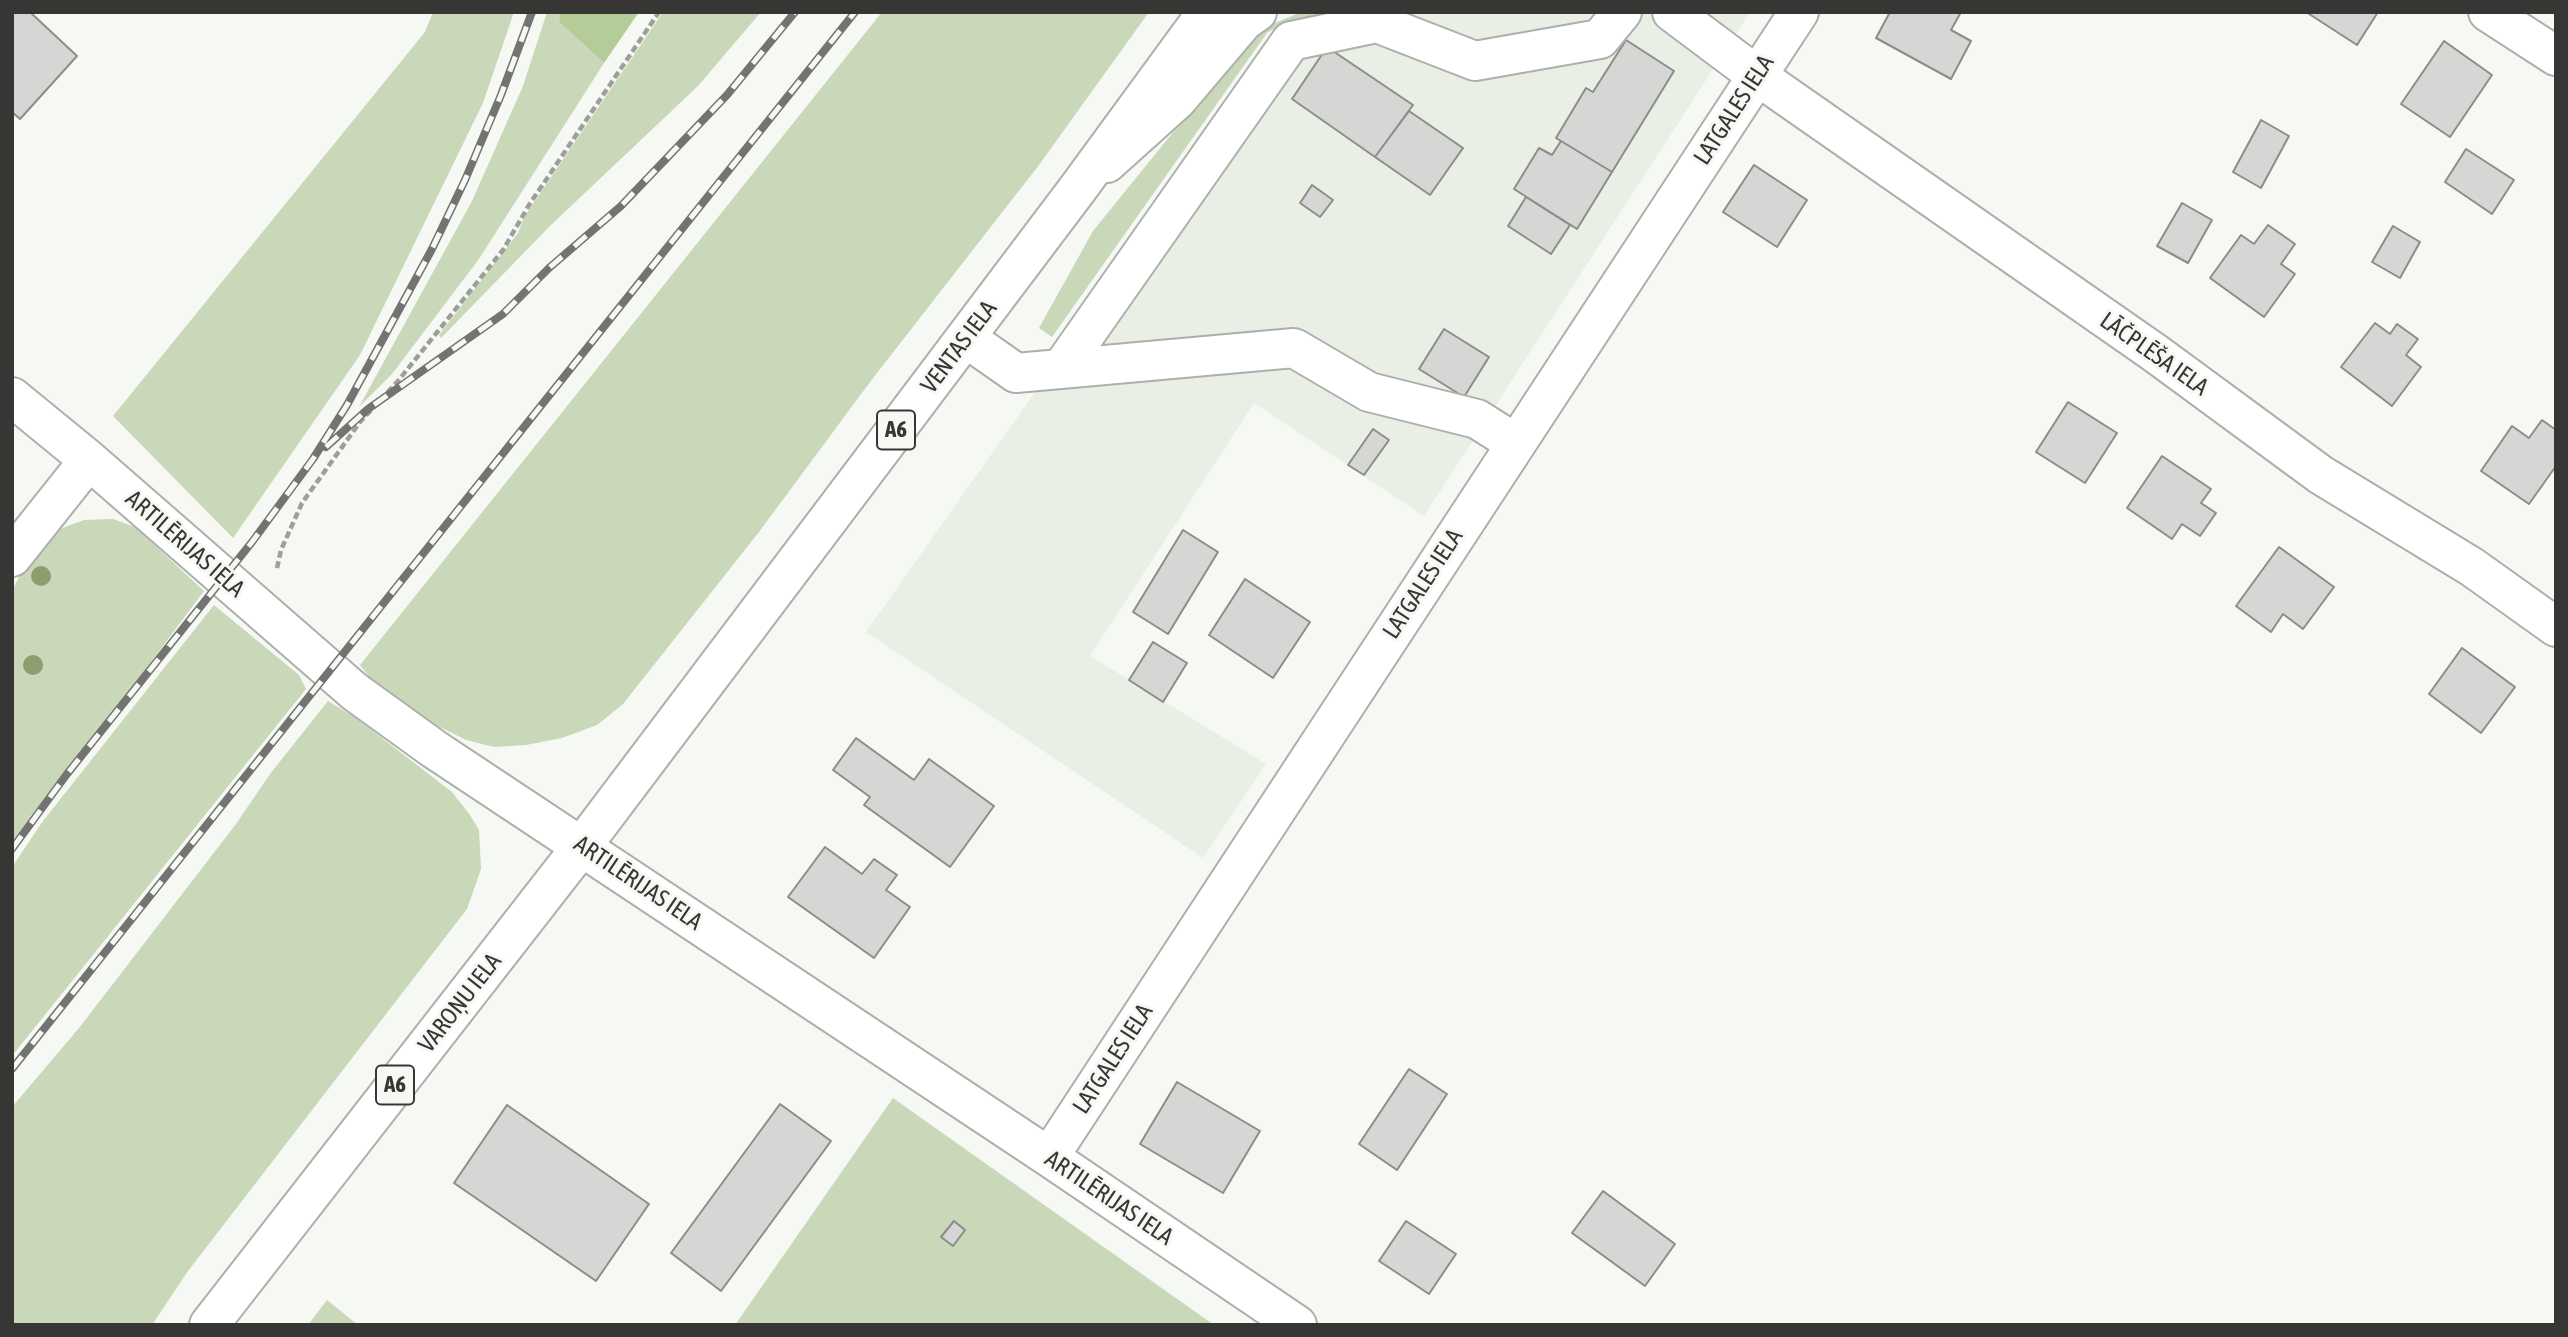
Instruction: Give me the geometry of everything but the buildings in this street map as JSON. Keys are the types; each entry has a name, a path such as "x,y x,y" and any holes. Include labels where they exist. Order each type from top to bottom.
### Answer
{"main road":[{"name":"VENTAS IELA","path":"582,846 966,338 1207,12"},
{"path":"1079,187 1177,100 1244,21 1256,12"},
{"path":"1061,369 1291,41 1376,18 1475,61 1600,39 1622,12"},
{"name":"LĀČPLĒŠA IELA","path":"1672,12 1756,75 2155,354 2320,475 2472,567 2556,627"},
{"name":"LATGALES IELA","path":"1049,1157 1798,12"},
{"path":"2488,12 2556,56"},
{"path":"966,338 1016,373 1294,348 1369,392 1477,419 1515,443"},
{"name":"ARTILĒRIJAS IELA","path":"12,397 89,460 355,692 434,749 1297,1325"},
{"path":"12,557 89,460"},
{"name":"VAROŅU IELA","path":"209,1325 582,846"}],"path":[{"path":"266,615 274,594 281,550 302,503 360,422 398,381 503,250 529,205 659,12"}],"shaded area":[{"path":"1303,12 1750,12 1424,516 1254,403 1090,656 1266,764 1203,858 866,632"}],"green space":[{"path":"433,12 514,12 483,103 360,355 233,538 113,416 425,32"},
{"path":"547,12 560,12 559,22 604,63 479,259 392,374 359,407 472,201 523,86"},
{"path":"560,12 639,12 604,63 559,22"},
{"path":"663,12 761,12 698,86 551,225 441,338 439,335 518,233 524,217"},
{"path":"882,12 1149,12 1039,165 870,382 759,532 623,704 597,725 562,738 526,745 494,747 466,740 407,707 371,679 360,665"},
{"path":"1302,12 1345,12 1277,27 1267,33 1052,337 1039,328 1093,231 1251,36 1267,26"},
{"path":"113,519 135,527 204,591 12,848 12,591 20,575 44,544 60,529 84,520"},
{"path":"214,605 299,675 306,689 12,1056 12,867 43,821"},
{"path":"328,701 356,718 452,792 470,815 479,830 481,869 467,909 188,1271 152,1325 12,1325 12,1107 79,1028"},
{"path":"893,1098 1214,1325 735,1325"},
{"path":"327,1300 358,1325 308,1325"}],"railway":[{"path":"12,849 67,774 252,542 313,459 347,405 432,249 465,180 532,12"},
{"path":"326,447 368,409 503,314 549,268 621,206 727,95 795,12"},
{"path":"12,1069 855,12"}]}
